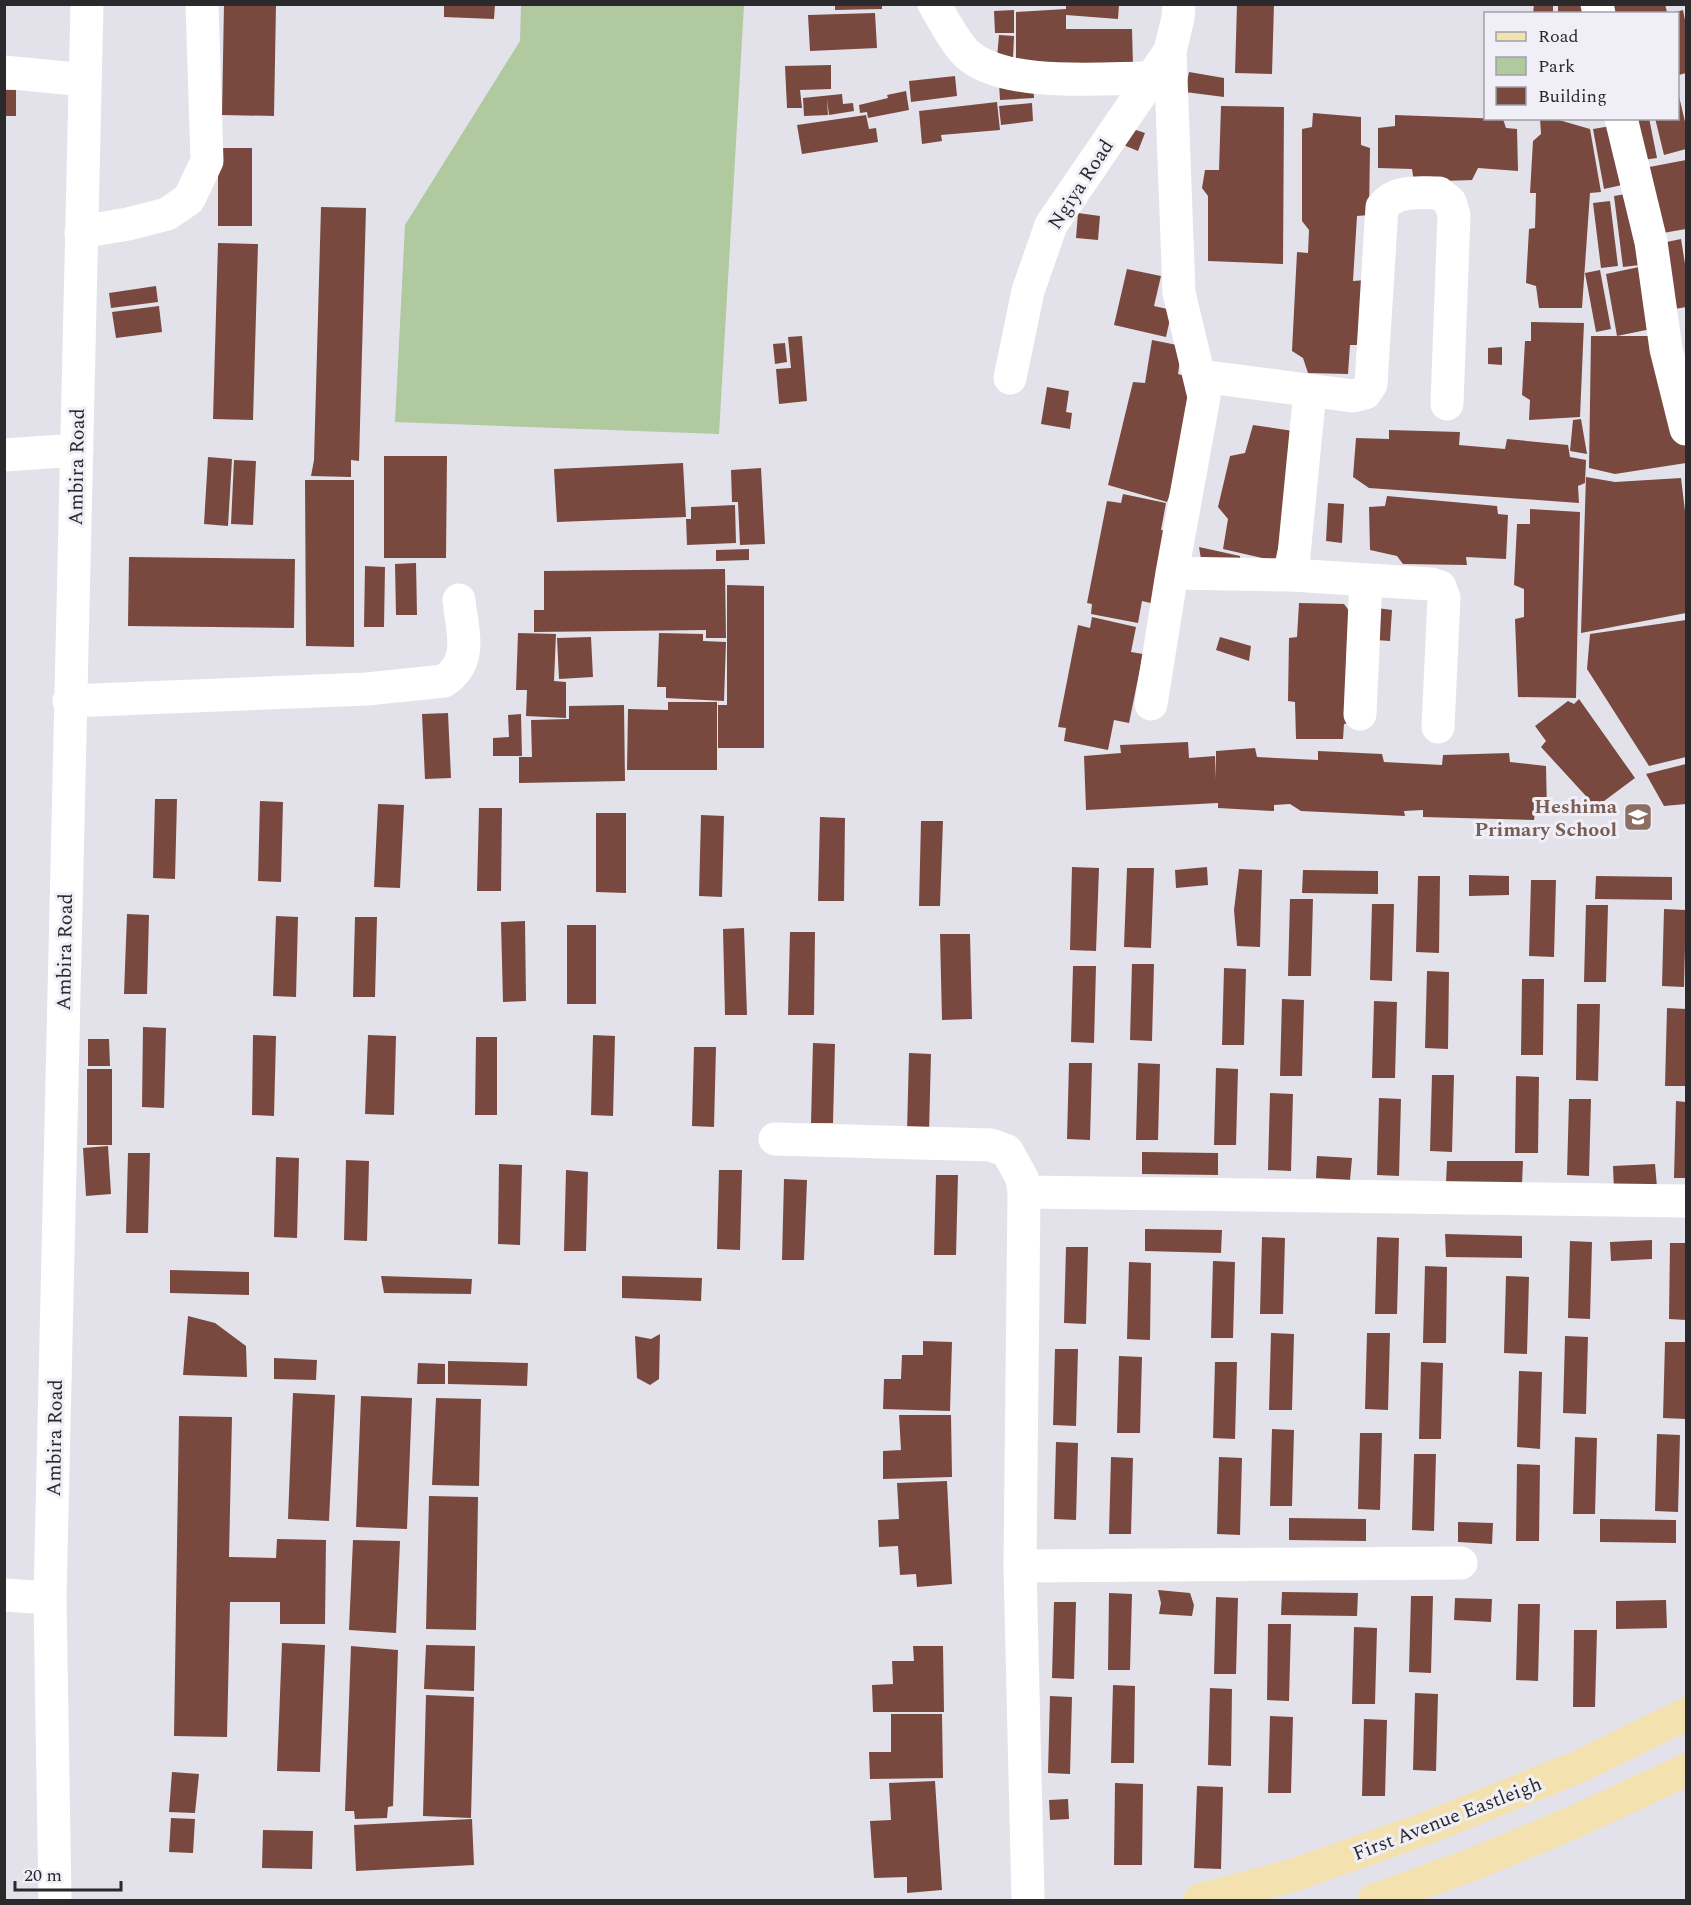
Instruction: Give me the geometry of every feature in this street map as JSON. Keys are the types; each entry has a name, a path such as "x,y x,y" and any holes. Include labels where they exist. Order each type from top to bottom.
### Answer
{"main road":[{"name":"First Avenue Eastleigh","path":"1200,1900 1294,1875 1432,1826 1580,1766 1686,1714"},
{"path":"1374,1900 1471,1865 1572,1823 1686,1770"}],"street":[{"name":"Ambira Road","path":"55,1900 50,1598 69,701 87,4"},
{"path":"81,232 167,214 189,199 207,161 202,4"},
{"path":"934,4 965,52 980,64 1001,72 1029,78 1151,78"},
{"name":"Ngiya Road","path":"1010,378 1028,291 1051,225 1170,51 1179,4"},
{"path":"1151,704 1204,397 1179,293 1170,51"},
{"path":"4,72 85,80"},
{"path":"1621,120 1651,242 1666,349 1686,429"},
{"path":"1200,376 1353,396 1365,393 1371,384 1382,207 1389,198 1400,193 1439,193 1450,202 1454,215 1447,404"},
{"path":"1292,575 1310,391"},
{"path":"4,455 77,450"},
{"path":"1172,573 1292,575 1431,584 1440,587 1444,598 1438,727"},
{"path":"1360,714 1366,580"},
{"path":"69,701 356,690 444,681 454,674 462,661 465,640 459,600"},
{"path":"775,1139 991,1145 1007,1151 1022,1178 1024,1192 1020,1566 1028,1900"},
{"path":"1024,1192 1686,1201"},
{"path":"1020,1566 1461,1563"},
{"path":"4,1594 50,1598"}],"green space":[{"path":"521,5 744,5 719,434 395,422 405,225 520,41"}],"building":[{"path":"224,4 276,4 274,116 222,115"},
{"path":"444,4 495,4 494,19 444,17"},
{"path":"835,4 882,4 882,9 835,10"},
{"path":"1066,4 1119,4 1118,19 1066,15 1066,29 1132,29 1133,66 1016,64 1016,12 1066,9"},
{"path":"1237,4 1274,4 1272,74 1235,73"},
{"path":"1534,4 1553,4 1553,12 1533,12"},
{"path":"1558,4 1590,4 1584,12 1558,12"},
{"path":"1611,4 1665,4 1667,12 1613,12"},
{"path":"1014,10 1014,33 995,33 994,11"},
{"path":"1683,10 1686,25 1686,73 1679,75 1679,12 1676,12"},
{"path":"875,13 877,48 810,51 808,15"},
{"path":"999,35 1014,36 1013,58 997,57"},
{"path":"831,65 831,89 800,90 802,108 787,108 785,66"},
{"path":"1189,72 1224,78 1224,97 1185,92"},
{"path":"955,76 957,96 911,102 909,81"},
{"path":"1033,81 1034,98 1000,100 999,83"},
{"path":"4,90 16,90 16,116 4,116"},
{"path":"906,91 909,110 868,118 867,112 860,113 859,105"},
{"path":"842,94 843,104 853,103 854,111 829,115 827,99 828,115 804,116 803,98"},
{"path":"1679,96 1686,126 1686,149 1664,155 1655,120 1679,120"},
{"path":"997,102 1000,130 941,135 942,141 922,144 919,111"},
{"path":"1032,103 1033,121 1001,125 999,106"},
{"path":"1221,106 1284,107 1283,264 1208,261 1208,196 1202,188 1205,170 1219,170"},
{"path":"1313,113 1361,117 1361,145 1370,148 1369,215 1357,216 1353,281 1366,280 1364,345 1350,345 1348,374 1308,373 1303,358 1292,351 1297,252 1308,253 1309,230 1302,221 1302,129 1312,127"},
{"path":"866,115 869,129 876,128 878,142 802,154 797,125"},
{"path":"1395,115 1503,120 1506,128 1517,129 1518,171 1478,168 1472,180 1414,182 1412,169 1378,168 1378,128 1395,126"},
{"path":"1540,120 1559,120 1590,129 1601,192 1590,193 1582,308 1539,308 1536,286 1526,283 1529,229 1535,228 1536,193 1530,193 1533,141 1541,134"},
{"path":"1635,120 1649,120 1657,158 1643,160"},
{"path":"1611,126 1622,185 1604,189 1593,129"},
{"path":"1127,127 1145,133 1138,151 1121,144"},
{"path":"218,148 252,148 252,226 218,226"},
{"path":"1686,160 1686,229 1657,234 1644,168"},
{"path":"1632,193 1640,265 1623,267 1614,196"},
{"path":"1610,201 1618,266 1601,268 1593,203"},
{"path":"321,207 366,208 359,461 351,460 351,477 311,476 314,460"},
{"path":"1078,213 1100,216 1098,240 1076,238"},
{"path":"1681,239 1686,270 1686,307 1675,309 1662,243"},
{"path":"218,243 258,244 253,420 213,419"},
{"path":"1639,267 1651,329 1617,336 1606,274"},
{"path":"1127,269 1161,276 1154,306 1172,310 1166,337 1114,325"},
{"path":"1600,270 1611,329 1596,332 1585,273"},
{"path":"156,286 158,302 111,308 109,293"},
{"path":"159,306 162,332 116,338 112,312"},
{"path":"1531,322 1584,323 1580,417 1529,420 1530,400 1522,395 1525,341 1531,341"},
{"path":"802,336 807,401 779,404 776,369 791,368 788,337"},
{"path":"1591,336 1656,336 1686,448 1686,463 1615,474 1589,468"},
{"path":"1152,340 1182,346 1178,374 1195,379 1199,415 1167,502 1108,485 1133,382 1145,383"},
{"path":"785,343 787,362 775,364 773,344"},
{"path":"1502,347 1502,365 1488,364 1488,348"},
{"path":"1047,387 1069,391 1066,412 1072,413 1070,429 1041,424"},
{"path":"1581,419 1587,454 1570,451 1573,420"},
{"path":"1253,425 1293,431 1302,449 1275,561 1223,549 1228,519 1218,507 1230,456 1245,453"},
{"path":"1389,430 1460,432 1459,445 1505,449 1507,439 1568,445 1570,457 1586,460 1585,483 1578,486 1579,503 1369,488 1353,477 1356,438 1389,439"},
{"path":"384,456 447,456 446,558 384,558"},
{"path":"208,457 232,459 228,526 204,524"},
{"path":"234,460 256,461 253,525 231,524"},
{"path":"683,463 686,517 557,522 554,469"},
{"path":"761,468 765,544 740,545 738,502 732,502 731,470"},
{"path":"1586,477 1615,482 1681,478 1686,519 1686,613 1581,633"},
{"path":"305,480 354,480 354,647 306,646"},
{"path":"1123,494 1166,503 1161,530 1173,532 1159,605 1142,601 1138,623 1091,614 1092,604 1087,603 1107,501 1121,503"},
{"path":"1387,496 1497,506 1498,514 1508,515 1506,559 1466,557 1467,565 1403,564 1397,556 1370,550 1369,507 1385,506"},
{"path":"1328,503 1344,504 1342,543 1326,541"},
{"path":"735,505 736,543 687,545 686,519 691,519 691,507"},
{"path":"1530,509 1580,512 1576,698 1518,697 1515,619 1524,617 1524,589 1514,585 1517,524 1530,524"},
{"path":"1199,547 1240,556 1240,566 1201,559"},
{"path":"749,549 749,560 716,561 716,550"},
{"path":"129,557 295,559 294,628 128,626"},
{"path":"416,563 417,615 396,615 395,564"},
{"path":"365,566 385,567 384,627 364,627"},
{"path":"725,569 726,638 706,638 706,630 534,632 534,610 544,610 544,571"},
{"path":"727,585 764,586 764,748 718,748 718,705 727,705"},
{"path":"1299,603 1344,604 1353,616 1351,723 1344,724 1343,739 1296,739 1295,702 1288,701 1289,638 1297,637"},
{"path":"1377,608 1392,610 1390,641 1375,640"},
{"path":"1092,617 1136,627 1131,652 1143,654 1129,723 1114,720 1108,750 1064,741 1066,728 1058,727 1078,625 1090,628"},
{"path":"1686,620 1686,757 1649,766 1587,669 1590,634"},
{"path":"518,633 556,634 554,681 566,682 566,718 526,716 527,690 516,690"},
{"path":"659,633 703,634 703,641 726,642 724,701 666,698 666,687 657,687"},
{"path":"591,637 593,677 559,679 557,638"},
{"path":"1220,637 1251,646 1249,661 1216,650"},
{"path":"1579,699 1635,778 1596,807 1541,747 1546,741 1535,726 1568,701 1574,704"},
{"path":"668,702 717,702 717,770 627,770 628,709 668,710"},
{"path":"624,705 625,781 519,783 519,757 532,757 531,720 569,719 569,706"},
{"path":"448,713 451,778 425,779 422,714"},
{"path":"521,714 522,756 493,756 493,738 509,737 508,715"},
{"path":"1188,742 1189,758 1215,756 1216,779 1216,751 1255,748 1257,757 1318,760 1318,751 1382,754 1384,762 1442,765 1443,755 1509,753 1510,762 1546,766 1547,812 1535,812 1534,820 1423,817 1423,810 1404,811 1405,816 1301,811 1290,804 1274,805 1274,811 1218,808 1218,803 1086,810 1084,756 1121,753 1120,745"},
{"path":"1686,764 1686,804 1664,806 1646,774"},
{"path":"155,799 177,799 175,879 153,878"},
{"path":"260,801 283,802 281,882 258,881"},
{"path":"378,804 404,805 400,888 374,887"},
{"path":"479,808 502,808 501,891 477,891"},
{"path":"596,813 626,813 626,893 596,892"},
{"path":"701,815 724,816 722,897 699,896"},
{"path":"820,817 845,818 844,901 818,901"},
{"path":"921,821 943,821 940,906 919,906"},
{"path":"1072,867 1099,868 1096,951 1070,950"},
{"path":"1207,867 1208,885 1176,888 1175,870"},
{"path":"1127,868 1154,868 1151,948 1124,947"},
{"path":"1239,869 1262,870 1260,947 1237,946 1234,910"},
{"path":"1303,870 1378,871 1378,894 1302,893"},
{"path":"1469,875 1509,876 1509,895 1469,896"},
{"path":"1418,876 1440,876 1439,953 1416,952"},
{"path":"1596,876 1672,877 1672,900 1595,899"},
{"path":"1531,880 1556,880 1554,957 1529,956"},
{"path":"1290,899 1313,899 1311,976 1288,976"},
{"path":"1372,904 1394,904 1392,981 1370,980"},
{"path":"1586,905 1608,905 1606,982 1584,982"},
{"path":"1664,909 1686,910 1684,987 1662,986"},
{"path":"127,914 149,915 147,994 124,994"},
{"path":"276,916 298,917 296,997 273,996"},
{"path":"355,917 377,917 375,997 353,997"},
{"path":"525,921 526,1001 503,1002 501,922"},
{"path":"567,925 596,925 596,1004 567,1004"},
{"path":"744,928 747,1015 725,1015 723,929"},
{"path":"790,932 815,932 814,1015 788,1015"},
{"path":"940,934 970,934 972,1019 942,1020"},
{"path":"1132,964 1154,964 1152,1041 1130,1040"},
{"path":"1073,966 1096,966 1094,1043 1071,1042"},
{"path":"1224,968 1246,969 1244,1045 1222,1045"},
{"path":"1427,971 1449,972 1448,1049 1425,1048"},
{"path":"1522,979 1544,979 1543,1055 1521,1055"},
{"path":"1282,999 1304,1000 1302,1076 1280,1076"},
{"path":"1374,1001 1397,1002 1395,1078 1372,1078"},
{"path":"1577,1004 1600,1004 1598,1081 1576,1080"},
{"path":"1667,1008 1686,1009 1686,1086 1665,1086"},
{"path":"143,1027 166,1028 164,1108 142,1107"},
{"path":"253,1035 276,1036 274,1116 252,1115"},
{"path":"368,1035 396,1036 394,1115 365,1114"},
{"path":"593,1035 615,1036 613,1116 591,1115"},
{"path":"476,1037 497,1037 497,1115 475,1115"},
{"path":"88,1039 109,1039 110,1066 88,1066"},
{"path":"813,1043 835,1044 833,1123 811,1123"},
{"path":"694,1047 716,1047 714,1127 692,1126"},
{"path":"909,1053 931,1054 929,1133 907,1133"},
{"path":"1069,1063 1092,1063 1090,1140 1067,1139"},
{"path":"1138,1063 1160,1064 1158,1140 1136,1140"},
{"path":"1216,1068 1238,1069 1236,1145 1214,1145"},
{"path":"87,1069 112,1069 112,1145 87,1145"},
{"path":"1432,1075 1454,1075 1452,1152 1430,1151"},
{"path":"1516,1076 1539,1077 1538,1153 1515,1153"},
{"path":"1270,1093 1293,1094 1291,1171 1268,1170"},
{"path":"1379,1098 1401,1099 1399,1176 1377,1175"},
{"path":"1569,1099 1591,1099 1589,1176 1567,1175"},
{"path":"1676,1101 1686,1102 1686,1178 1674,1178"},
{"path":"108,1146 111,1194 86,1196 83,1148"},
{"path":"1142,1152 1218,1153 1218,1175 1142,1174"},
{"path":"128,1153 150,1153 148,1233 126,1233"},
{"path":"1317,1156 1352,1158 1350,1180 1316,1178"},
{"path":"276,1157 299,1158 297,1238 274,1237"},
{"path":"346,1160 369,1161 367,1241 344,1240"},
{"path":"1447,1161 1523,1161 1522,1184 1446,1183"},
{"path":"499,1164 522,1165 520,1245 498,1244"},
{"path":"1655,1164 1657,1187 1614,1190 1613,1166"},
{"path":"566,1170 588,1172 586,1251 564,1251"},
{"path":"719,1170 742,1170 740,1250 717,1249"},
{"path":"936,1175 958,1175 956,1255 934,1255"},
{"path":"784,1179 807,1180 804,1260 782,1260"},
{"path":"1145,1229 1222,1230 1221,1253 1145,1251"},
{"path":"1445,1234 1522,1236 1522,1258 1446,1257"},
{"path":"1262,1237 1285,1238 1283,1314 1260,1314"},
{"path":"1377,1237 1399,1238 1397,1314 1375,1314"},
{"path":"1652,1240 1652,1259 1611,1261 1610,1242"},
{"path":"1570,1241 1592,1242 1590,1319 1568,1318"},
{"path":"1670,1243 1686,1243 1686,1320 1669,1319"},
{"path":"1066,1247 1088,1247 1086,1324 1064,1323"},
{"path":"1213,1261 1235,1262 1233,1338 1211,1338"},
{"path":"1129,1262 1151,1263 1150,1340 1127,1339"},
{"path":"1425,1266 1447,1267 1446,1343 1423,1343"},
{"path":"170,1270 249,1272 249,1295 170,1293"},
{"path":"381,1276 472,1279 471,1294 384,1293"},
{"path":"622,1276 702,1278 701,1301 622,1298"},
{"path":"1506,1276 1529,1277 1527,1354 1504,1353"},
{"path":"188,1316 215,1323 246,1346 247,1377 183,1375"},
{"path":"1271,1333 1294,1334 1292,1410 1269,1410"},
{"path":"1367,1333 1390,1333 1388,1410 1365,1409"},
{"path":"660,1334 659,1379 650,1385 637,1378 635,1336 651,1339"},
{"path":"1565,1336 1588,1337 1586,1414 1563,1413"},
{"path":"923,1341 952,1342 950,1411 883,1409 884,1379 901,1379 902,1355 923,1355"},
{"path":"1665,1342 1686,1342 1686,1419 1663,1418"},
{"path":"1055,1349 1078,1349 1076,1426 1053,1425"},
{"path":"1119,1356 1142,1357 1140,1433 1117,1433"},
{"path":"274,1358 317,1360 316,1380 274,1379"},
{"path":"448,1361 528,1363 527,1386 448,1384"},
{"path":"1215,1362 1237,1362 1235,1439 1213,1438"},
{"path":"1421,1362 1443,1363 1441,1439 1419,1439"},
{"path":"418,1363 445,1364 445,1384 417,1384"},
{"path":"1519,1371 1542,1372 1540,1449 1517,1447"},
{"path":"293,1393 335,1395 329,1521 288,1519"},
{"path":"361,1396 412,1398 407,1529 356,1527"},
{"path":"436,1398 481,1399 479,1486 432,1485"},
{"path":"899,1415 951,1415 952,1477 883,1479 883,1451 901,1450"},
{"path":"179,1416 232,1417 229,1557 276,1558 277,1539 326,1540 325,1624 280,1624 280,1602 230,1602 227,1737 174,1736"},
{"path":"1272,1429 1294,1430 1292,1506 1270,1506"},
{"path":"1360,1433 1382,1433 1380,1510 1358,1509"},
{"path":"1657,1434 1680,1435 1678,1512 1655,1511"},
{"path":"1575,1437 1597,1438 1595,1514 1573,1514"},
{"path":"1056,1442 1078,1443 1076,1520 1054,1519"},
{"path":"1414,1454 1436,1454 1434,1531 1412,1530"},
{"path":"1111,1457 1133,1458 1131,1534 1109,1534"},
{"path":"1219,1457 1242,1458 1240,1535 1217,1534"},
{"path":"1517,1464 1540,1465 1539,1541 1516,1541"},
{"path":"947,1481 952,1584 917,1587 916,1574 900,1575 898,1546 879,1547 878,1520 899,1519 897,1483"},
{"path":"429,1496 478,1497 476,1630 426,1629"},
{"path":"1289,1518 1366,1519 1366,1541 1289,1540"},
{"path":"1600,1519 1676,1520 1676,1543 1600,1542"},
{"path":"1458,1522 1493,1523 1492,1544 1458,1542"},
{"path":"353,1540 400,1541 396,1633 349,1630"},
{"path":"1158,1590 1190,1593 1194,1605 1192,1616 1159,1614 1161,1603"},
{"path":"1282,1592 1358,1593 1357,1616 1281,1615"},
{"path":"1109,1593 1132,1594 1130,1670 1108,1670"},
{"path":"1411,1596 1433,1596 1431,1673 1409,1672"},
{"path":"1216,1597 1238,1598 1236,1674 1214,1674"},
{"path":"1455,1598 1492,1599 1491,1622 1454,1620"},
{"path":"1666,1600 1667,1628 1616,1629 1616,1601"},
{"path":"1054,1602 1076,1602 1074,1679 1052,1678"},
{"path":"1518,1604 1540,1604 1538,1681 1516,1680"},
{"path":"1268,1624 1291,1624 1289,1701 1267,1700"},
{"path":"1354,1627 1377,1628 1375,1704 1352,1704"},
{"path":"1574,1630 1597,1630 1595,1707 1573,1707"},
{"path":"282,1643 325,1645 320,1772 277,1771"},
{"path":"426,1645 475,1646 474,1691 424,1689"},
{"path":"351,1646 398,1650 393,1806 388,1807 387,1818 355,1819 354,1811 345,1811"},
{"path":"913,1646 943,1646 944,1712 873,1712 872,1685 893,1684 892,1661 914,1661"},
{"path":"1113,1685 1135,1686 1134,1763 1111,1763"},
{"path":"1210,1688 1232,1689 1231,1766 1208,1765"},
{"path":"1415,1693 1438,1694 1436,1771 1413,1770"},
{"path":"426,1695 474,1697 471,1818 423,1816"},
{"path":"1050,1696 1072,1697 1070,1774 1048,1773"},
{"path":"891,1714 942,1714 943,1778 870,1779 869,1752 891,1752"},
{"path":"1270,1716 1293,1717 1291,1793 1268,1793"},
{"path":"1364,1719 1387,1720 1385,1796 1362,1796"},
{"path":"172,1772 199,1774 195,1813 169,1812"},
{"path":"935,1781 942,1890 907,1893 907,1877 874,1878 870,1821 891,1820 889,1783"},
{"path":"1115,1783 1143,1784 1142,1865 1114,1865"},
{"path":"1197,1786 1223,1787 1221,1869 1194,1868"},
{"path":"1068,1799 1069,1819 1050,1820 1049,1800"},
{"path":"171,1818 195,1819 193,1853 169,1852"},
{"path":"472,1819 474,1865 356,1871 354,1825"},
{"path":"263,1830 313,1831 312,1869 262,1868"}],"place":[{"name":"Heshima Primary School","path":"1638,817"}]}
